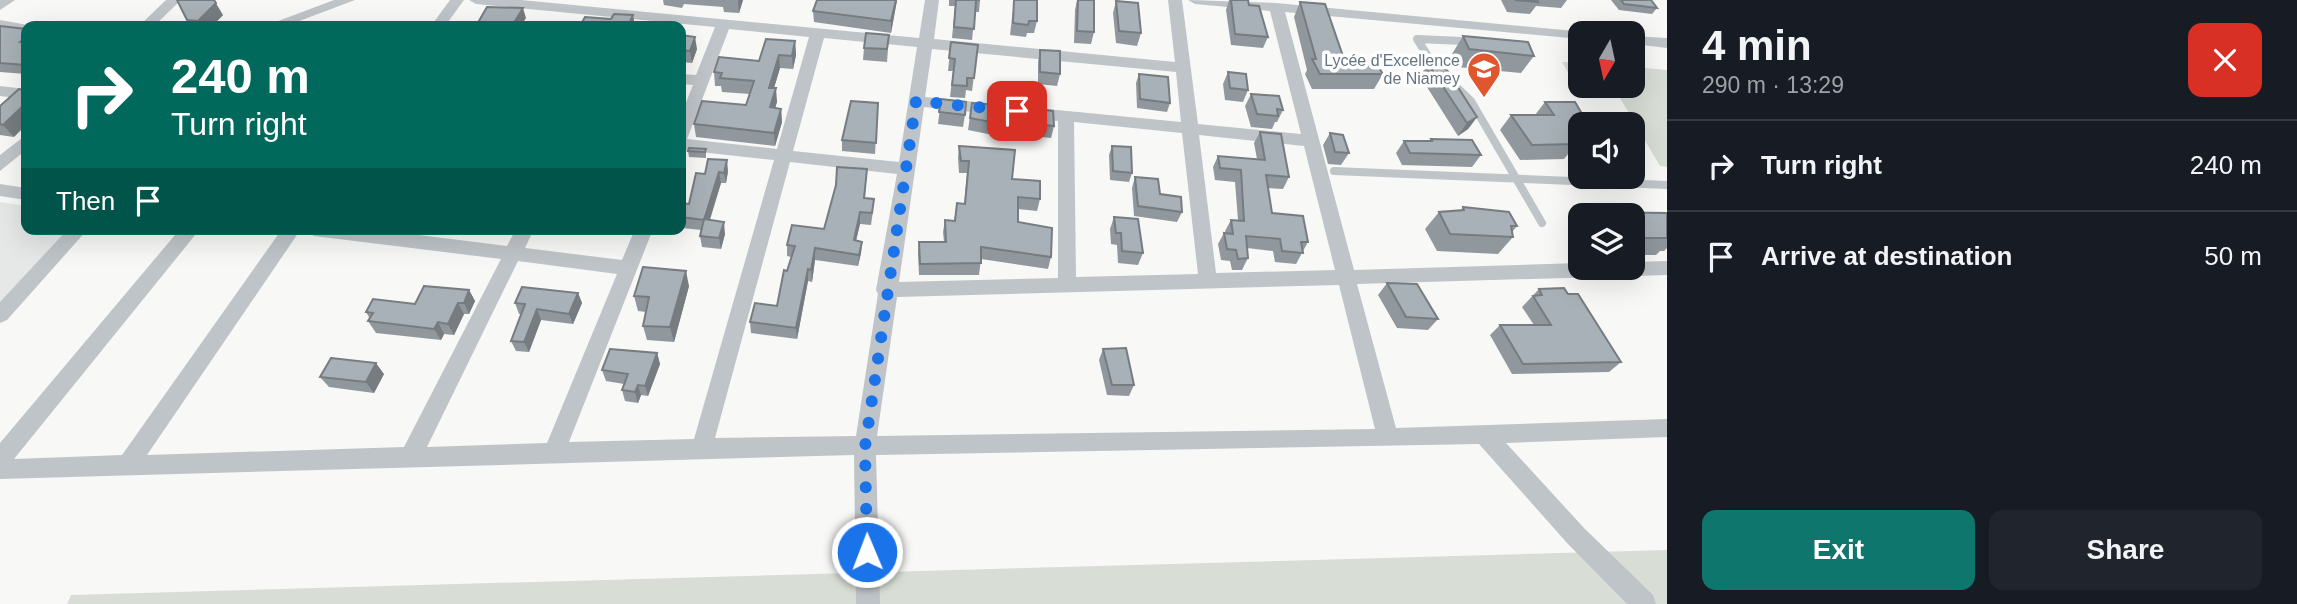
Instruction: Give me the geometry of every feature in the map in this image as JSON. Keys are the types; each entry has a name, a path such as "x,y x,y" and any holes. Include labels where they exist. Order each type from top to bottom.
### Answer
{"street":[{"path":"0,5 6,0"},
{"path":"151,21 174,0"},
{"path":"297,0 306,14"},
{"path":"286,21 348,0"},
{"path":"442,21 457,0"},
{"path":"476,0 622,7 724,24 1183,68"},
{"path":"868,604 865,447 886,290 932,0"},
{"path":"1175,0 1208,281"},
{"path":"1195,0 1568,34"},
{"path":"1393,0 1400,19"},
{"path":"1276,7 1388,438"},
{"path":"0,24 21,26"},
{"path":"686,122 724,24"},
{"path":"702,448 818,32"},
{"path":"1645,41 1667,43"},
{"path":"686,79 702,80"},
{"path":"0,91 21,93"},
{"path":"916,101 1311,141"},
{"path":"1066,116 1067,286"},
{"path":"686,145 905,169"},
{"path":"0,166 21,146"},
{"path":"0,190 21,193"},
{"path":"0,315 73,235"},
{"path":"0,459 186,235"},
{"path":"127,466 288,235"},
{"path":"362,235 629,268"},
{"path":"411,456 522,235"},
{"path":"554,453 642,235"},
{"path":"886,290 1667,268"},
{"path":"0,469 702,448 1388,438 1667,428"},
{"path":"1483,433 1567,526 1644,604"}],"lane":[{"path":"1463,41 1417,39 1433,64 1471,101 1542,223"},
{"path":"1334,171 1667,185"}],"shaded area":[{"path":"1645,68 1667,70 1667,167 1660,166 1645,140 1645,112 1628,112 1620,98 1645,98"},
{"path":"0,202 21,205 21,235 64,235 0,305"},
{"path":"1667,550 1667,604 67,604 71,595"}],"building":[{"path":"177,0 214,0 216,3 198,21 187,20"},
{"path":"817,0 896,0 891,21 813,11"},
{"path":"956,0 976,0 974,29 954,27"},
{"path":"1014,0 1037,0 1037,21 1029,21 1028,25 1013,23"},
{"path":"1078,0 1094,0 1094,32 1077,31"},
{"path":"1231,0 1248,0 1249,5 1259,6 1268,37 1235,34"},
{"path":"1621,0 1651,0 1657,8 1624,4"},
{"path":"1116,1 1138,3 1141,33 1119,31"},
{"path":"1300,2 1325,4 1344,59 1373,59 1383,74 1320,74 1312,59 1316,59"},
{"path":"487,7 523,8 515,21 479,21"},
{"path":"614,14 633,15 630,21 583,21 585,17 611,19"},
{"path":"0,26 21,28 21,65 0,63"},
{"path":"866,33 889,35 887,49 864,48"},
{"path":"686,36 695,37 690,51 686,51"},
{"path":"1463,36 1528,42 1534,56 1469,49"},
{"path":"766,39 795,41 792,56 779,55 769,88 776,88 770,107 781,109 774,133 694,124 702,101 746,105 754,81 720,78 722,73 714,72 719,57 759,61"},
{"path":"951,42 978,45 974,78 967,78 967,86 952,85 955,59 949,58"},
{"path":"1040,50 1060,51 1060,74 1040,72"},
{"path":"1428,64 1443,64 1477,117 1467,123"},
{"path":"1228,72 1246,74 1248,90 1230,88"},
{"path":"1139,74 1168,77 1170,103 1140,99"},
{"path":"21,89 21,108 3,125 0,124 0,106"},
{"path":"1251,94 1279,96 1283,110 1277,109 1278,116 1257,114"},
{"path":"941,99 966,102 965,115 939,112"},
{"path":"851,101 878,103 876,143 842,140"},
{"path":"1545,102 1575,102 1581,112 1568,112 1568,144 1532,145 1511,115 1554,115"},
{"path":"972,103 996,105 996,123 970,118"},
{"path":"1035,109 1053,111 1054,126 1036,124"},
{"path":"1260,132 1281,134 1289,177 1266,175 1272,213 1303,216 1308,242 1301,242 1303,253 1282,251 1280,239 1246,236 1248,258 1238,259 1236,250 1227,249 1224,233 1233,234 1231,220 1244,221 1241,170 1220,168 1218,156 1265,160"},
{"path":"1330,133 1343,135 1349,153 1335,152"},
{"path":"1431,139 1472,140 1481,155 1410,153 1404,141 1432,141"},
{"path":"959,146 1015,150 1012,179 1040,181 1040,199 1018,197 1018,222 1052,228 1051,257 981,247 981,263 920,264 919,242 946,242 945,220 955,221 957,203 965,204 969,161 961,161"},
{"path":"1112,146 1131,147 1132,173 1113,171"},
{"path":"689,148 706,149 705,152 688,151"},
{"path":"708,159 727,160 724,173 719,172 704,220 686,218 686,204 689,204 696,173 705,174"},
{"path":"837,167 867,169 864,198 874,199 872,213 860,212 854,240 862,242 859,255 815,248 796,328 750,322 755,303 777,306 784,270 787,271 795,246 787,245 792,225 824,229 836,185"},
{"path":"1135,177 1158,179 1160,194 1181,197 1182,212 1138,206"},
{"path":"1463,207 1509,212 1517,226 1511,226 1513,237 1450,234 1439,212 1464,210"},
{"path":"1645,213 1667,214 1667,238 1645,238"},
{"path":"1114,217 1138,219 1143,253 1122,251 1121,233 1116,233"},
{"path":"704,219 724,222 719,238 700,236"},
{"path":"643,267 686,271 670,327 643,326 649,297 634,296"},
{"path":"1387,283 1417,284 1438,319 1406,317"},
{"path":"424,286 469,290 464,303 458,303 448,324 438,322 434,329 368,321 373,313 366,312 373,299 415,304"},
{"path":"522,287 578,293 569,314 537,309 524,342 511,341 525,304 515,303"},
{"path":"1564,288 1568,294 1578,294 1621,362 1523,364 1500,325 1551,325 1533,296 1542,295 1539,289"},
{"path":"1126,348 1134,385 1112,385 1103,349"},
{"path":"610,349 657,353 645,386 638,385 635,392 622,390 628,374 602,370"},
{"path":"331,358 376,363 366,382 320,377"}],"place":[{"name":"Lycée d'Excellence de Niamey","path":"1484,99"}],"route":[{"path":"867,552 865,447 886,290 916,101 1017,111"}]}
